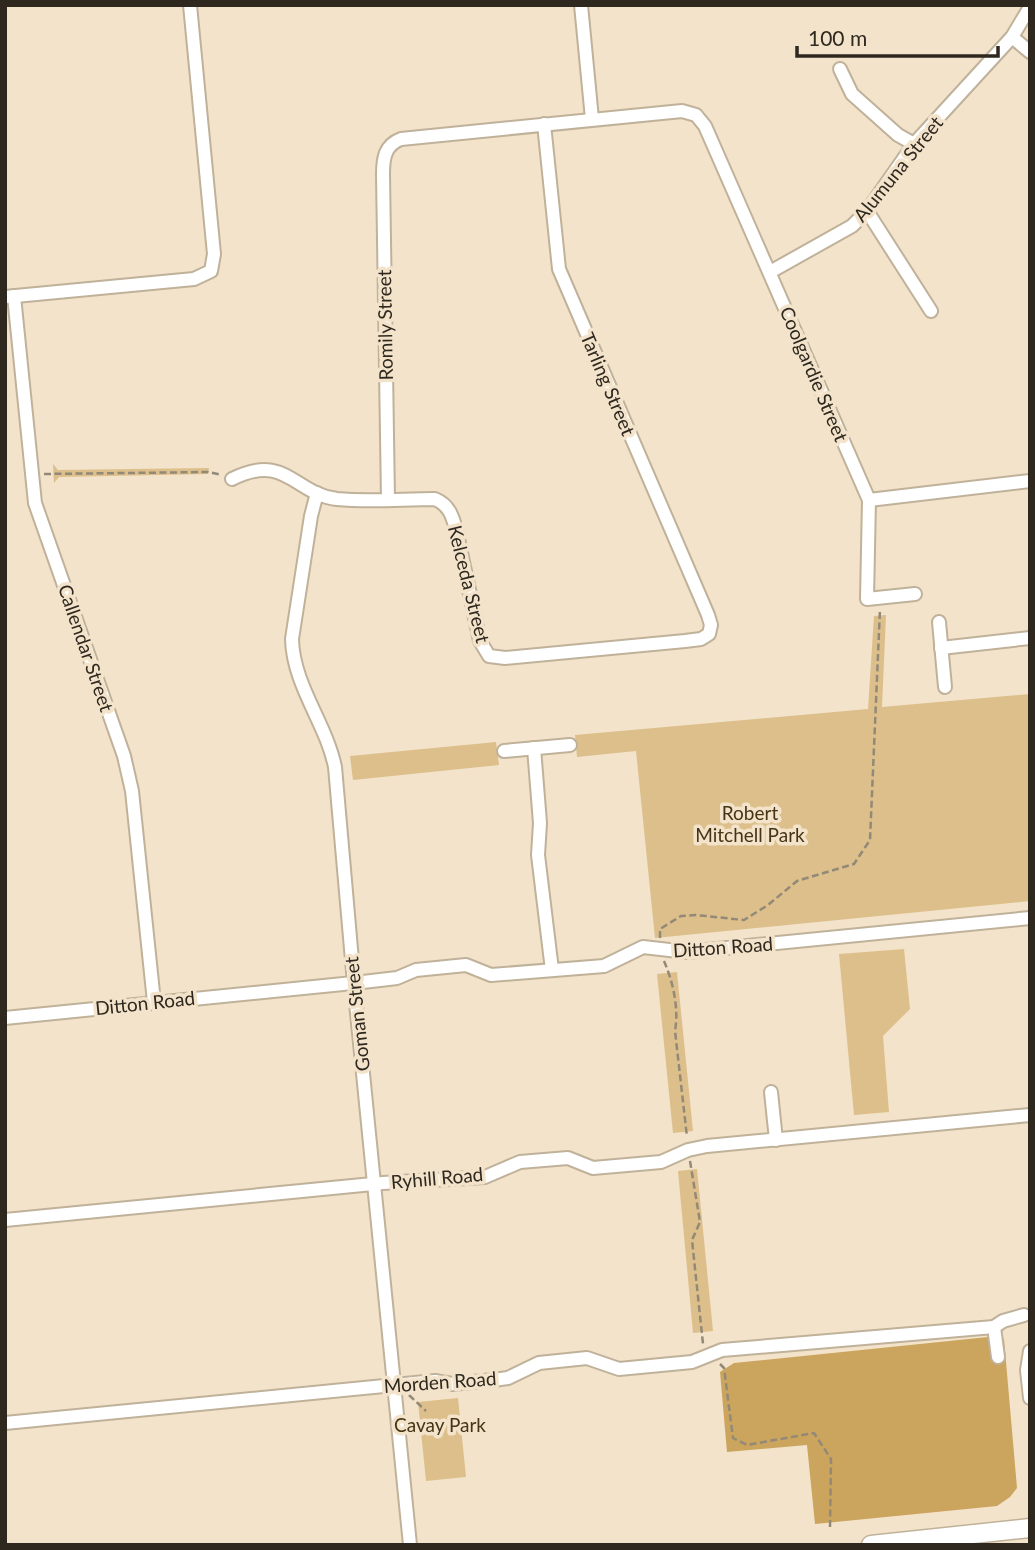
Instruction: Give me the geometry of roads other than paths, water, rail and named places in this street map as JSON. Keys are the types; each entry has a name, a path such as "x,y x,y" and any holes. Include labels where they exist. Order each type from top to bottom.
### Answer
{"main road":[{"path":"871,1545 1030,1528"}],"street":[{"path":"10,297 194,279 211,271 214,254 190,5"},
{"path":"544,124 592,119 581,5"},
{"name":"Alumuna Street","path":"770,272 852,226 867,211 914,144 1012,37 1030,7"},
{"path":"1012,37 1030,52"},
{"path":"840,69 852,94 898,135 914,144"},
{"name":"Coolgardie Street","path":"592,119 682,111 696,115 705,126 869,500 867,599 915,594"},
{"name":"Romily Street","path":"388,500 383,174 386,151 394,141 401,139 544,124"},
{"name":"Tarling Street","path":"544,124 559,269 708,615 709,634"},
{"path":"867,211 931,311"},
{"name":"Callendar Street","path":"10,297 35,503 124,756 132,791 154,1002"},
{"name":"Kelceda Street","path":"232,479 250,470 273,471 334,499 435,499 442,502 451,511 480,641 489,656 505,658 685,641 701,639 709,634"},
{"path":"869,500 1030,481"},
{"name":"Goman Street","path":"317,493 292,639 292,658 326,734 335,767 410,1545"},
{"path":"939,622 945,687"},
{"path":"941,648 1030,638"},
{"path":"504,751 570,745"},
{"path":"534,748 540,823 538,855 552,970"},
{"name":"Ditton Road","path":"5,1018 354,983 397,978 416,970 466,965 491,975 604,966 643,947 687,952 1030,918"},
{"path":"771,1091 776,1140"},
{"name":"Ryhill Road","path":"5,1220 375,1184 485,1177 520,1162 568,1158 593,1168 661,1162 688,1150 1030,1115"},
{"name":"Morden Road","path":"5,1423 394,1384 435,1381 452,1384 493,1380 508,1378 539,1363 587,1357 619,1369 692,1362 722,1350 994,1327 1003,1321 1024,1315"},
{"path":"994,1327 998,1357"},
{"path":"1030,1351 1027,1365 1030,1398"}],"park label":[{"name":"Robert Mitchell Park","path":"750,824"},
{"name":"Cavay Park","path":"440,1425"}]}
